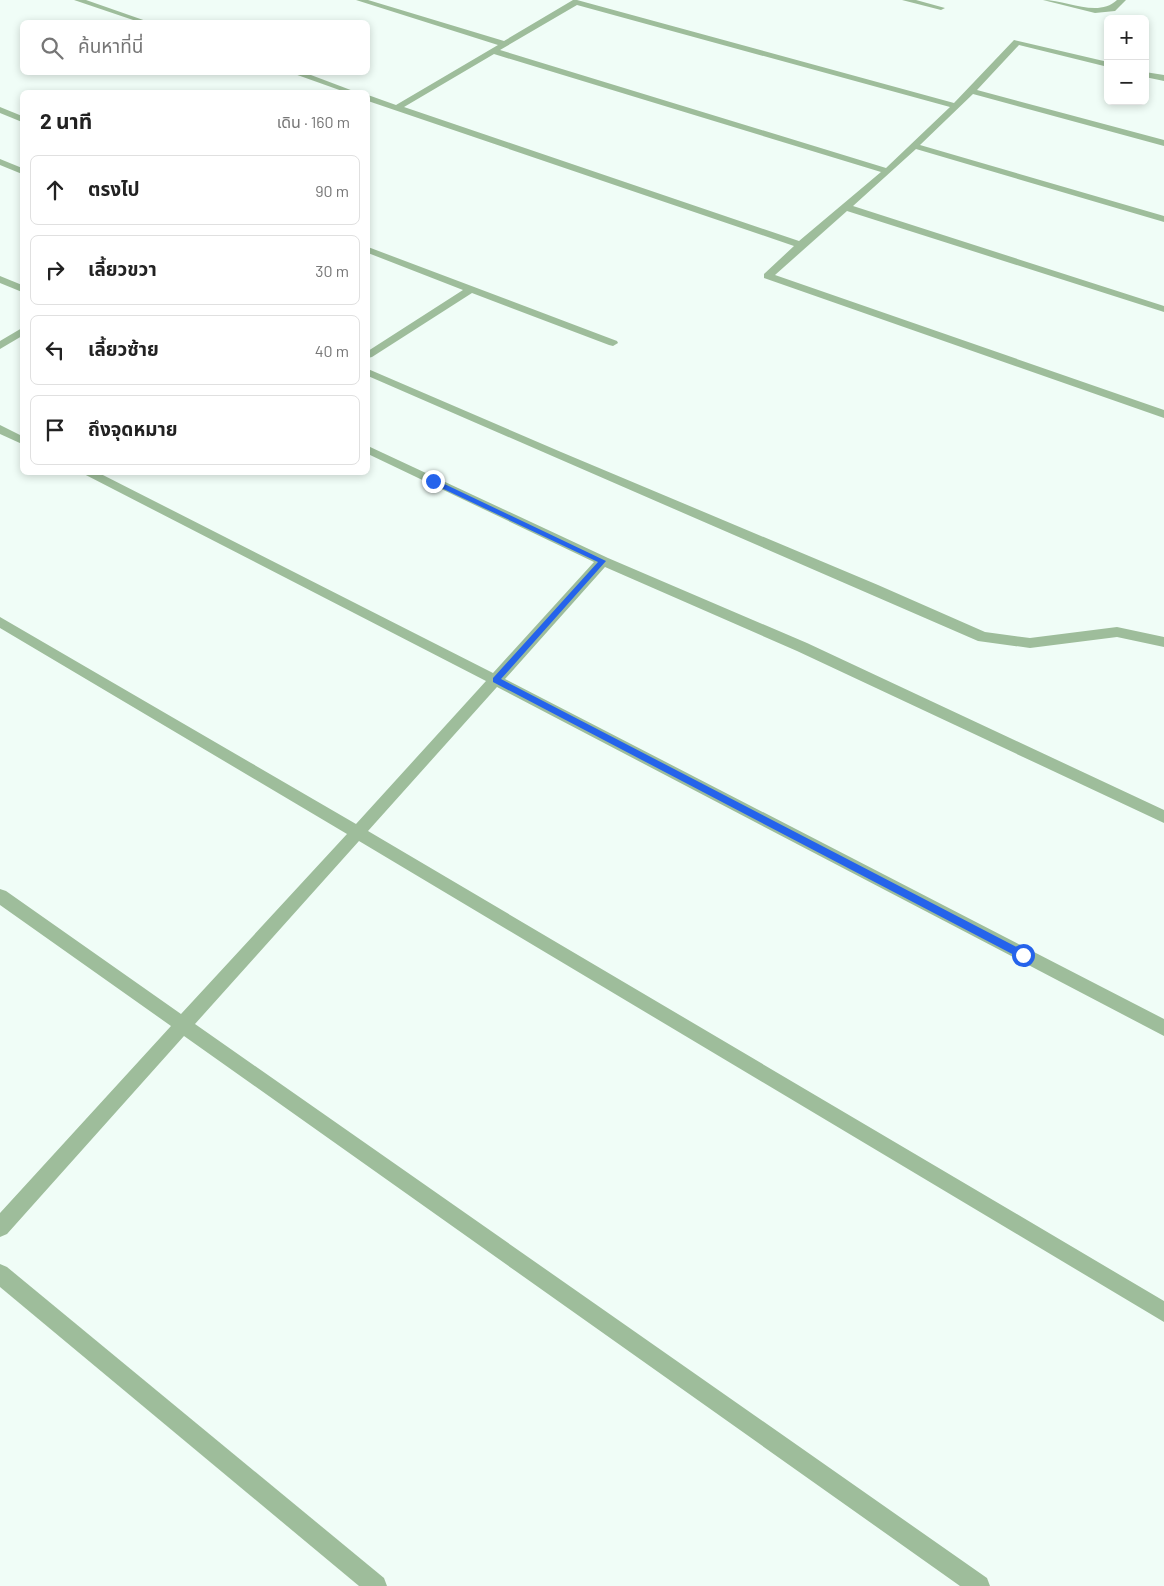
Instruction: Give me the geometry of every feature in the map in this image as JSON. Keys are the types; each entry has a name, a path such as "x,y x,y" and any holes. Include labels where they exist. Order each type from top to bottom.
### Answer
{"street":[{"path":"78,0 139,20"},
{"path":"360,0 505,44"},
{"path":"906,0 941,8"},
{"path":"1047,0 1100,11 1112,9 1122,0"},
{"path":"397,108 576,2 956,106"},
{"path":"1104,63 1017,42 971,91 888,171 768,276 1164,414"},
{"path":"493,51 888,171"},
{"path":"302,75 346,90"},
{"path":"1149,75 1164,78"},
{"path":"971,91 1164,143"},
{"path":"370,99 802,245"},
{"path":"0,110 20,118"},
{"path":"914,146 1164,219"},
{"path":"0,162 20,170"},
{"path":"846,207 1164,308"},
{"path":"370,251 469,290 613,343"},
{"path":"0,279 20,288"},
{"path":"370,354 469,290"},
{"path":"0,346 20,332"},
{"path":"370,373 557,455 864,584 983,637 1030,643 1117,632 1164,642"},
{"path":"0,429 20,439"},
{"path":"370,451 603,561 802,647 1164,817"},
{"path":"92,475 495,680 1164,1028"},
{"path":"0,1227 603,561"},
{"path":"0,622 1164,1312"},
{"path":"0,896 979,1586"},
{"path":"0,1274 376,1586"}],"route":[{"path":"433,481 603,561 495,680 1023,955"}]}
